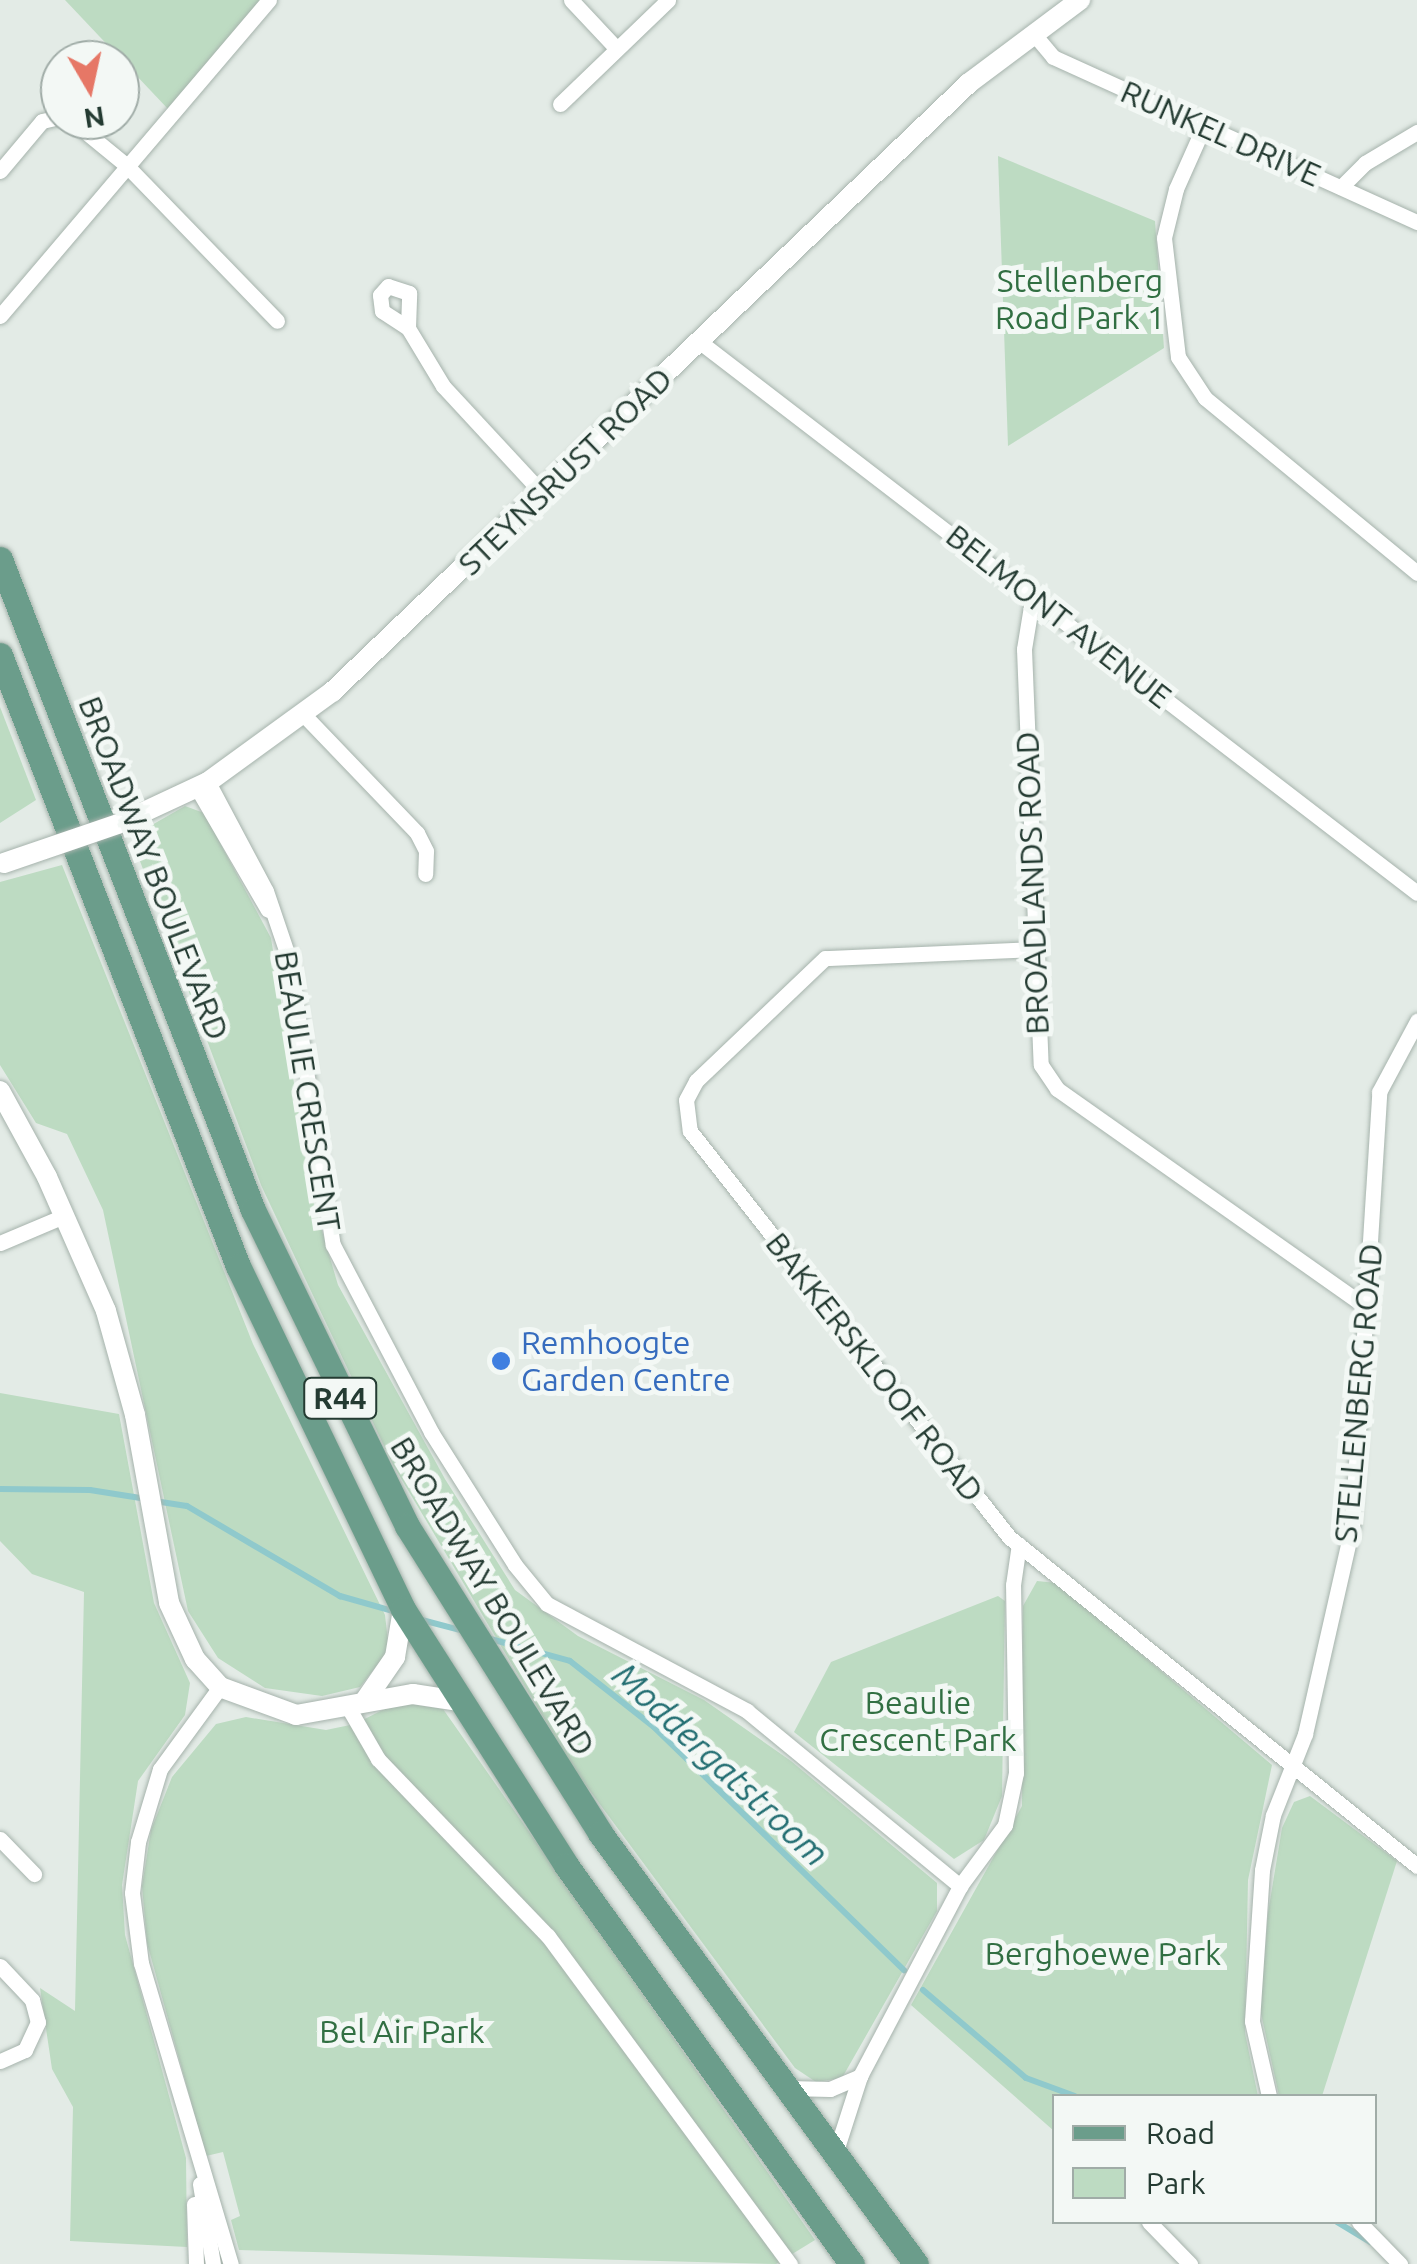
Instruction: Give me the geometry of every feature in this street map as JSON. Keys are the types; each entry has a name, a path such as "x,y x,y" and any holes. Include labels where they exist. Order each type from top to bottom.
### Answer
{"main road":[{"name":"BROADWAY BOULEVARD","path":"0,560 252,1210 342,1402 479,1649 600,1833 916,2264"},
{"name":"BROADWAY BOULEVARD","path":"0,656 244,1282 403,1609 458,1701 566,1865 852,2264"}],"street":[{"path":"0,316 269,0"},
{"path":"571,0 617,49"},
{"path":"560,104 668,0"},
{"name":"STEYNSRUST ROAD","path":"2,864 196,788 303,714 542,493 969,83 1080,0"},
{"name":"RUNKEL DRIVE","path":"1032,33 1053,57 1417,222"},
{"path":"0,171 40,123"},
{"path":"1204,126 1176,189 1164,238 1178,357 1205,398 1417,573"},
{"path":"1341,187 1364,163 1417,132"},
{"path":"95,140 126,165 277,321"},
{"path":"408,328 443,386 542,493"},
{"name":"BELMONT AVENUE","path":"700,342 1417,893"},
{"name":"BROADLANDS ROAD","path":"1032,594 1024,649 1038,1050 1057,1088 1366,1307"},
{"path":"303,714 417,833 426,851 425,874"},
{"name":"BEAULIE CRESCENT","path":"196,788 274,917 289,959 333,1246 431,1432 531,1589 569,1616 747,1711 960,1886"},
{"name":"BAKKERSKLOOF ROAD","path":"1034,949 825,958 696,1081 685,1116 726,1178 1019,1544 1417,1866"},
{"name":"STELLENBERG ROAD","path":"1270,2094 1252,2021 1254,1935 1267,1838 1292,1768 1352,1526 1379,1092 1417,1022"},
{"path":"0,1091 64,1216 123,1362 176,1626 220,1688 296,1715 413,1694 458,1701"},
{"path":"0,1243 64,1216"},
{"path":"835,2154 860,2076 960,1886 996,1844 1013,1799 1012,1585 1019,1544"},
{"path":"356,1705 396,1657 403,1609"},
{"path":"213,2264 196,2150 141,1962 132,1894 138,1842 160,1768 220,1688"},
{"path":"356,1705 378,1760 548,1936 790,2264"},
{"path":"0,1840 34,1874"},
{"path":"0,1966 35,2007 37,2030 25,2050 0,2061"},
{"path":"788,2088 830,2090 860,2076"},
{"path":"196,2264 204,2211"},
{"path":"204,2211 231,2264"},
{"path":"1151,2224 1190,2264"},
{"path":"1361,2224 1400,2264"}],"green space":[{"path":"65,0 260,0 168,109 140,79 140,40 103,40"},
{"name":"Stellenberg Road Park 1","path":"998,156 1155,221 1164,348 1008,446"},
{"path":"0,707 36,800 0,823"},
{"path":"185,806 204,813 271,938 312,1197 338,1285 445,1479 515,1590 578,1636 704,1700 791,1761 937,1883 937,1911 842,2078 816,2082 795,2068 576,1772 393,1465 261,1185 131,837"},
{"path":"62,865 253,1344 385,1615 389,1650 360,1687 322,1696 265,1688 218,1658 188,1611 103,1210 67,1134 36,1123 0,1065 0,882"},
{"path":"0,1393 119,1414 154,1603 190,1683 185,1715 138,1781 122,1885 125,1935 186,2158 187,2247 70,2241 73,2107 52,2069 40,1988 75,2011 84,1592 32,1574 0,1541"},
{"name":"Berghoewe Park","path":"1037,1581 1057,1583 1272,1765 1248,1880 1245,2033 1258,2094 1052,2094 1052,2129 911,2005 1022,1806 1023,1606"},
{"name":"Beaulie Crescent Park","path":"998,1596 1005,1601 1002,1796 984,1840 954,1859 794,1732 831,1662"},
{"name":"Bel Air Park","path":"398,1702 443,1709 815,2240 776,2264 239,2250 231,2220 240,2216 223,2152 206,2156 147,1943 142,1886 151,1830 172,1777 216,1724 246,1717 326,1730 355,1724"},
{"name":"Berghoewe Park","path":"1310,1796 1397,1861 1323,2094 1279,2094 1260,2009 1268,1913 1282,1828 1294,1802"}],"waterway":[{"name":"Moddergatstroom","path":"0,1489 90,1490 140,1498"},
{"name":"Moddergatstroom","path":"161,1502 187,1506 340,1596 396,1612"},
{"name":"Moddergatstroom","path":"418,1619 460,1630"},
{"name":"Moddergatstroom","path":"487,1638 570,1661 654,1727 904,1970"},
{"name":"Moddergatstroom","path":"923,1990 1026,2078 1070,2094"},
{"name":"Moddergatstroom","path":"1340,2224 1370,2242"}],"place":[{"name":"Remhoogte Garden Centre","path":"501,1361"}]}
